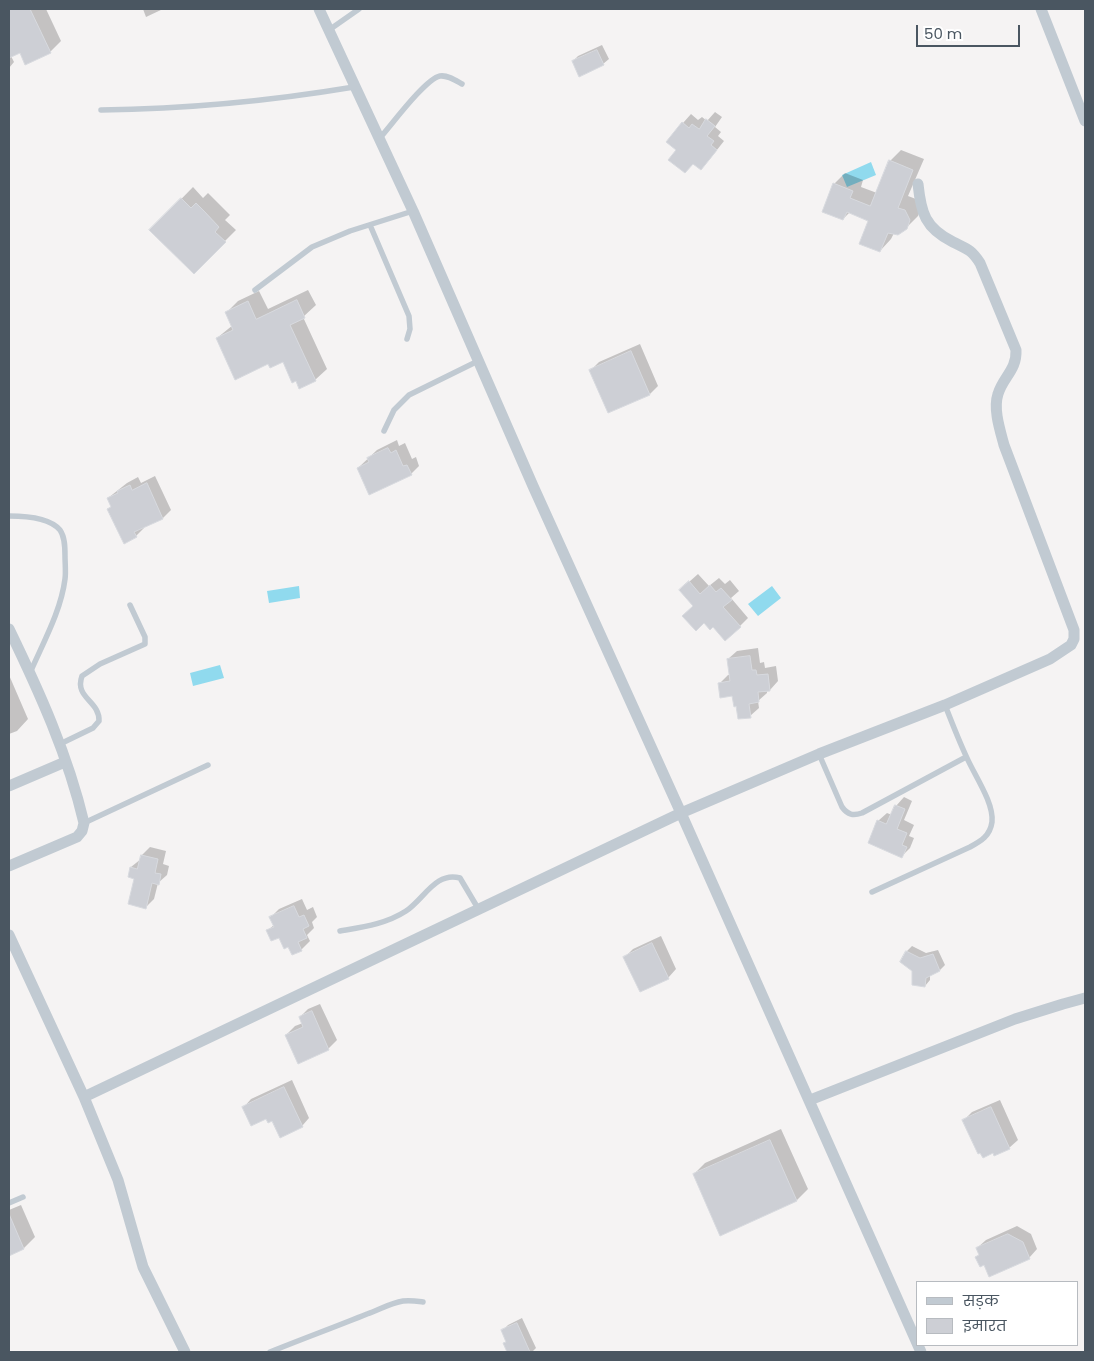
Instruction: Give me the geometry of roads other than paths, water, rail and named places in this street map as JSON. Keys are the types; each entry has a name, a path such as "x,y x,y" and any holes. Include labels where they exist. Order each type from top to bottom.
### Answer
{"street":[{"path":"319,9 413,210 478,361 810,1100 916,1343"},
{"path":"1041,9 1085,122"},
{"path":"84,1097 681,813 819,754 945,705 1062,652 1071,645 1074,639 1074,630 1000,430 996,401 998,392 1011,373 1016,350 980,263 972,251 946,239 932,229 920,202 918,184"},
{"path":"9,629 60,744 84,823 82,831 77,836 9,866"},
{"path":"9,786 65,762"},
{"path":"9,935 84,1097 118,1180 143,1267 185,1352"},
{"path":"810,1100 1014,1019 1085,998"}],"lane":[{"path":"328,30 359,9"},
{"path":"379,140 405,108 434,78 444,76 462,84"},
{"path":"100,110 183,108 313,94 354,87"},
{"path":"255,290 312,247 334,237 413,210"},
{"path":"370,224 409,316 410,329 407,339"},
{"path":"384,431 394,410 408,394 478,361"},
{"path":"9,516 43,520 60,530 64,539 65,579 63,588 56,613 30,673"},
{"path":"60,744 93,728 99,721 97,711 81,690 80,683 84,674 100,664 145,644 145,637 130,605"},
{"path":"872,892 970,847 984,839 990,830 992,821 989,803 966,757 945,705"},
{"path":"819,754 842,807 845,811 855,815 966,757"},
{"path":"84,823 208,765"},
{"path":"340,932 372,926 390,919 407,910 445,877 460,878 479,910"},
{"path":"9,1203 23,1197"},
{"path":"270,1352 386,1306 408,1301 423,1302"}],"water":[{"path":"871,162 876,175 847,187 842,175"},
{"path":"299,586 300,598 269,603 267,591"},
{"path":"772,586 781,598 758,616 748,604"},
{"path":"220,665 224,678 193,686 190,673"}]}
